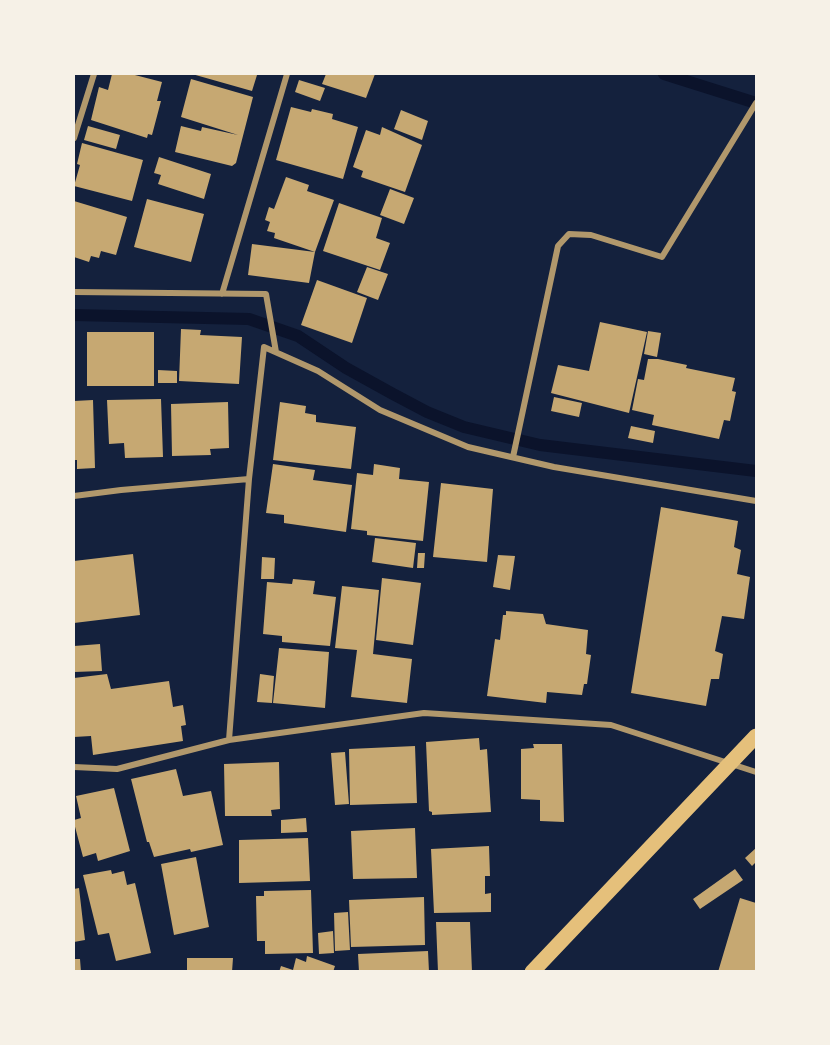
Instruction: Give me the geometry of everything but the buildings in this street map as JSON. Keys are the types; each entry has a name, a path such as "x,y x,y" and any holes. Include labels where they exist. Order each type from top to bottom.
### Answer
{"main road":[{"path":"532,972 756,736"}],"street":[{"path":"74,138 94,74"},
{"path":"222,294 287,74"},
{"path":"513,456 558,246 569,234 591,235 662,257 756,103"},
{"path":"74,292 266,294 276,352"},
{"path":"229,740 249,480 264,347 318,371 380,410 468,447 565,469 756,501"},
{"path":"74,496 249,480"},
{"path":"74,767 117,769 229,740 424,712 611,725 756,772"}],"waterway":[{"path":"664,74 756,103"},
{"path":"74,315 249,319 298,336 346,368 393,394 427,412 464,427 540,445 756,471"}]}
